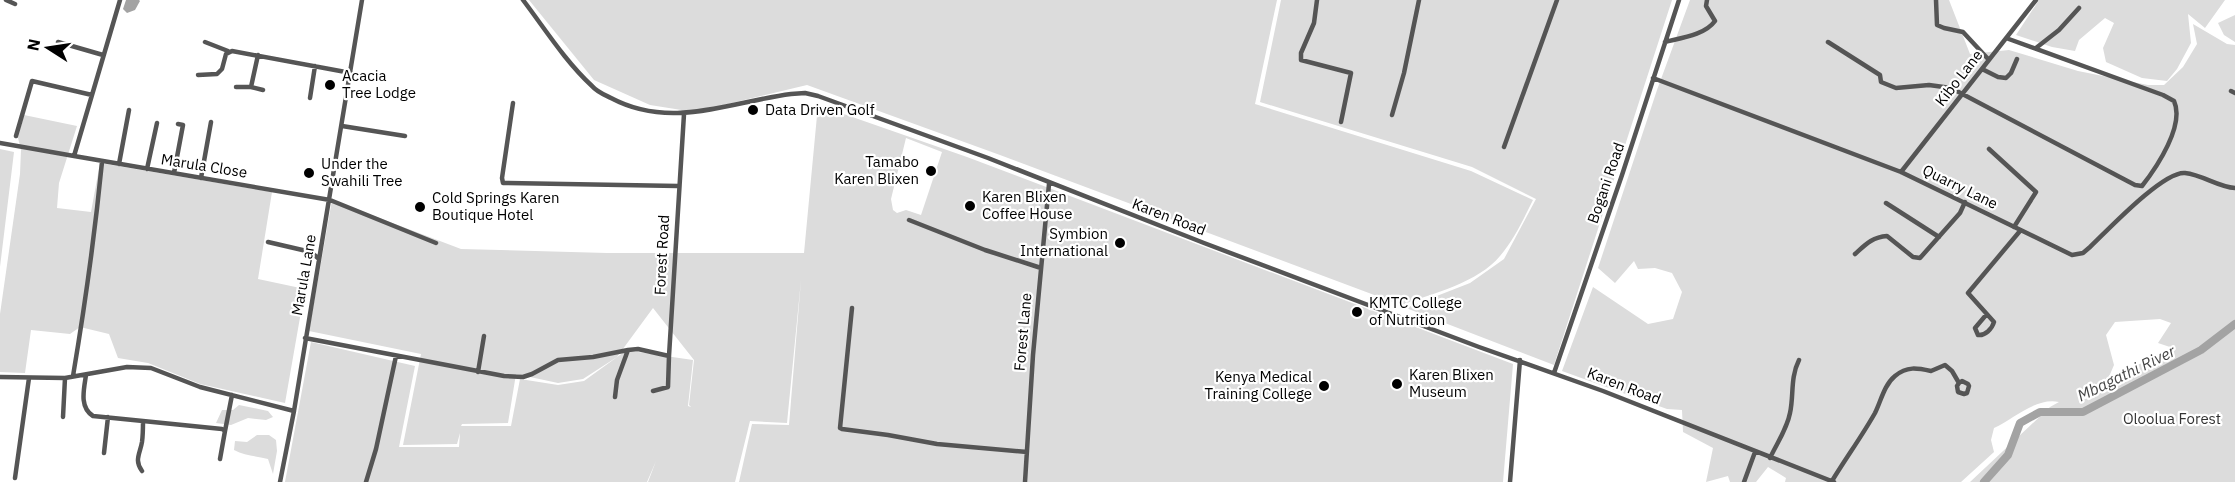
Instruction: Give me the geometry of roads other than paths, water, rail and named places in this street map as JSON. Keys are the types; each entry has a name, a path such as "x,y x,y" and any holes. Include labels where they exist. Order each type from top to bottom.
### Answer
{"street":[{"path":"6,0 15,4"},
{"path":"74,156 120,0"},
{"name":"Marula Lane","path":"280,482 320,259 362,0"},
{"name":"Karen Road","path":"523,0 569,62 596,90 620,103 646,112 684,114 779,95 812,94 988,158 1479,347 1520,360 1833,482"},
{"path":"1317,0 1314,23 1301,53 1301,60 1351,73 1341,122"},
{"path":"1392,115 1404,73 1419,0"},
{"path":"1504,147 1557,0"},
{"name":"Bogani Road","path":"1554,373 1679,0"},
{"path":"1665,42 1697,33 1713,25 1715,21 1706,6 1707,0"},
{"path":"1936,0 1937,25 1963,32 1989,60"},
{"name":"Kibo Lane","path":"1901,172 2036,0"},
{"path":"2036,48 2060,30 2079,8"},
{"path":"1828,42 1880,75 1881,82 1896,88 1929,85 1951,88 2135,185 2142,186 2174,130 2177,113 2174,101 2006,38"},
{"path":"58,42 103,55"},
{"path":"205,42 228,51 351,73"},
{"path":"198,75 217,74 222,69 228,51"},
{"path":"250,87 261,56"},
{"path":"1982,69 1998,77 2006,78 2011,73 2017,59"},
{"path":"310,98 315,66"},
{"name":"Quarry Lane","path":"1653,78 1901,172 2065,253 2077,255 2090,247 2145,195 2172,175 2187,173 2235,188"},
{"path":"16,135 32,81 92,95"},
{"path":"240,85 263,90"},
{"path":"513,103 503,183 678,186"},
{"path":"119,164 129,110"},
{"name":"Forest Road","path":"653,391 668,387 684,114"},
{"path":"201,178 211,122"},
{"path":"147,169 156,123"},
{"path":"174,173 183,125 178,124"},
{"path":"342,126 405,136"},
{"name":"Marula Close","path":"0,143 330,200 436,243"},
{"path":"1989,149 2036,192 2013,227"},
{"path":"73,376 94,246 102,162"},
{"name":"Forest Lane","path":"1025,482 1049,183"},
{"path":"1854,254 1870,240 1887,236 1914,257 1920,258 1960,213 1965,202"},
{"path":"1886,203 1939,237"},
{"path":"909,220 985,250 1041,268"},
{"path":"1986,315 1976,328 1978,335 1983,335 1993,326 1994,322 1968,293 2020,231"},
{"path":"268,242 311,252 320,259"},
{"path":"852,308 840,428 937,444 1027,452"},
{"path":"478,372 484,336"},
{"path":"305,338 478,372 523,377 541,371 558,360 638,349 669,356"},
{"path":"615,397 617,380 628,350"},
{"path":"366,482 376,449 396,356"},
{"path":"1510,482 1520,360"},
{"path":"1770,458 1788,423 1794,370 1799,360"},
{"path":"1833,482 1895,376 1910,368 1931,371 1945,365 1952,371 1959,383"},
{"path":"0,377 65,378 127,367 151,368 200,387 294,411"},
{"path":"86,375 83,392 84,407 93,416 225,431"},
{"path":"15,478 29,378"},
{"path":"63,417 65,378"},
{"path":"220,459 232,394"},
{"path":"104,453 108,417"},
{"path":"142,471 137,465 137,456 142,439 143,421"},
{"path":"1744,482 1755,452"}],"waterway":[{"name":"Mbagathi River","path":"1984,482 2008,455 2020,423 2040,412 2083,412 2201,350 2235,324"}],"place":[{"name":"Acacia Tree Lodge","path":"330,85"},
{"name":"Data Driven Golf","path":"753,110"},
{"name":"Tamabo Karen Blixen","path":"931,171"},
{"name":"Under the Swahili Tree","path":"309,173"},
{"name":"Karen Blixen Coffee House","path":"970,206"},
{"name":"Cold Springs Karen Boutique Hotel","path":"420,207"},
{"name":"Symbion International","path":"1120,243"},
{"name":"KMTC College of Nutrition","path":"1357,312"},
{"name":"Karen Blixen Museum","path":"1397,384"},
{"name":"Kenya Medical Training College","path":"1324,386"}],"park label":[{"name":"Oloolua Forest","path":"2172,419"}]}
